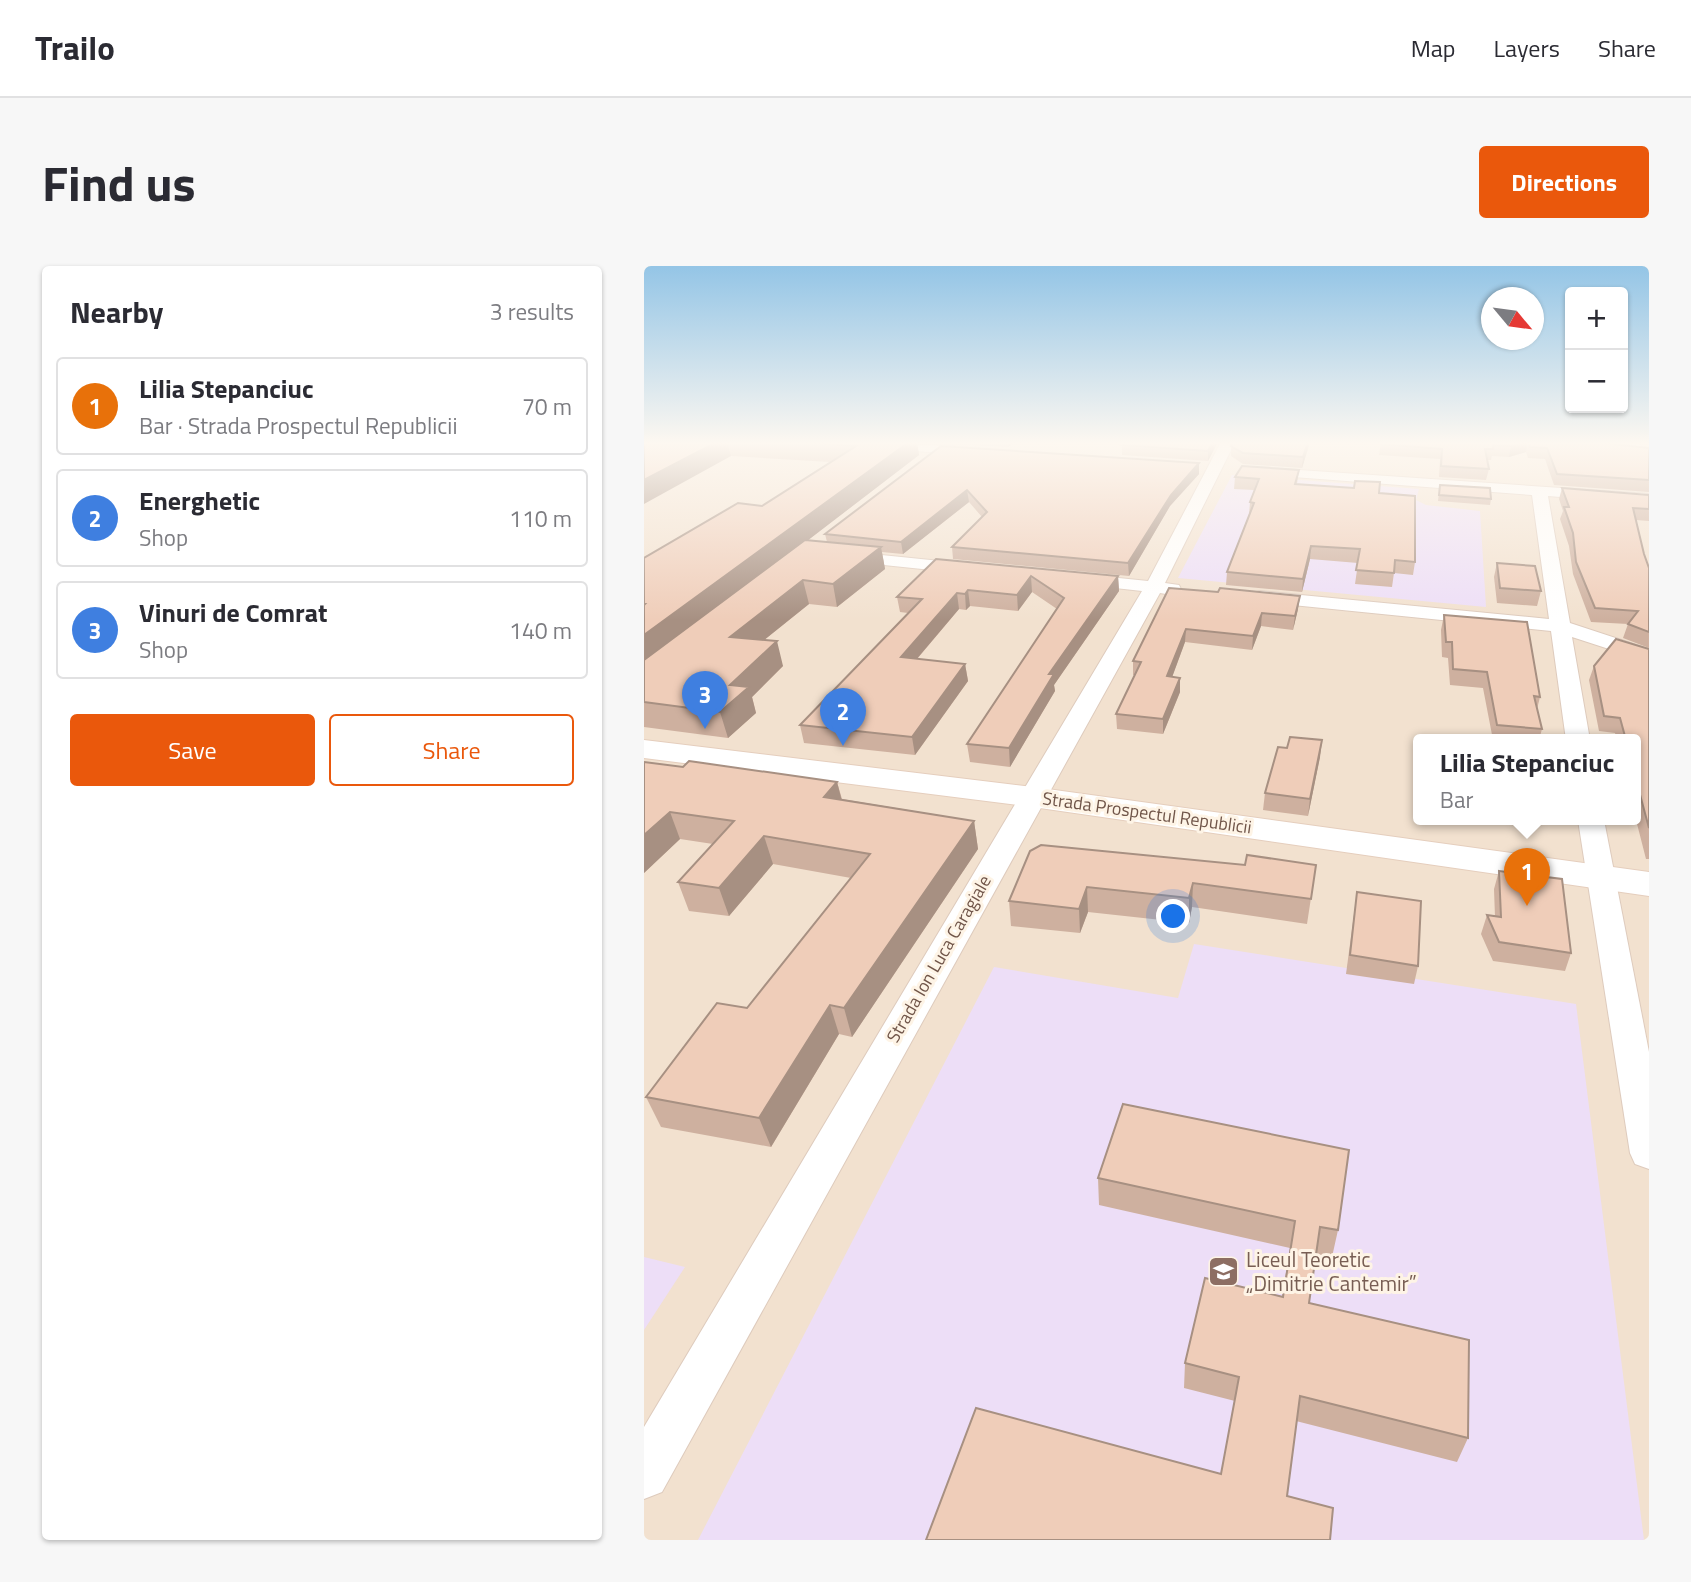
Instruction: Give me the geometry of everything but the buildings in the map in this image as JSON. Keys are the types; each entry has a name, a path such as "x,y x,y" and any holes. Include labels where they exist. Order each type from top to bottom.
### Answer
{"main road":[{"name":"Strada Prospectul Republicii","path":"644,749 1033,797 1649,884"}],"street":[{"name":"Strada Ion Luca Caragiale","path":"644,1474 1201,501"},
{"path":"1541,501 1577,734"},
{"path":"819,554 993,571"},
{"path":"1060,578 1195,591"},
{"path":"1235,595 1559,626 1649,656"},
{"path":"1592,825 1649,1153"}],"shaded area":[{"path":"644,501 1649,501 1649,1540 644,1540"},
{"path":"1218,501 1419,501 1426,505 1480,511 1486,607 1178,578"},
{"name":"Liceul Teoretic „Dimitrie Cantemir”","path":"1194,944 1576,1004 1644,1540 698,1540 994,967 1178,998"},
{"path":"644,1257 685,1267 644,1330"}],"place":[{"name":"Vinuri de Comrat","path":"705,729"},
{"name":"Energhetic","path":"843,746"},
{"name":"Lilia Stepanciuc","path":"1527,906"},
{"name":"Liceul Teoretic „Dimitrie Cantemir”","path":"1223,1272"}]}
